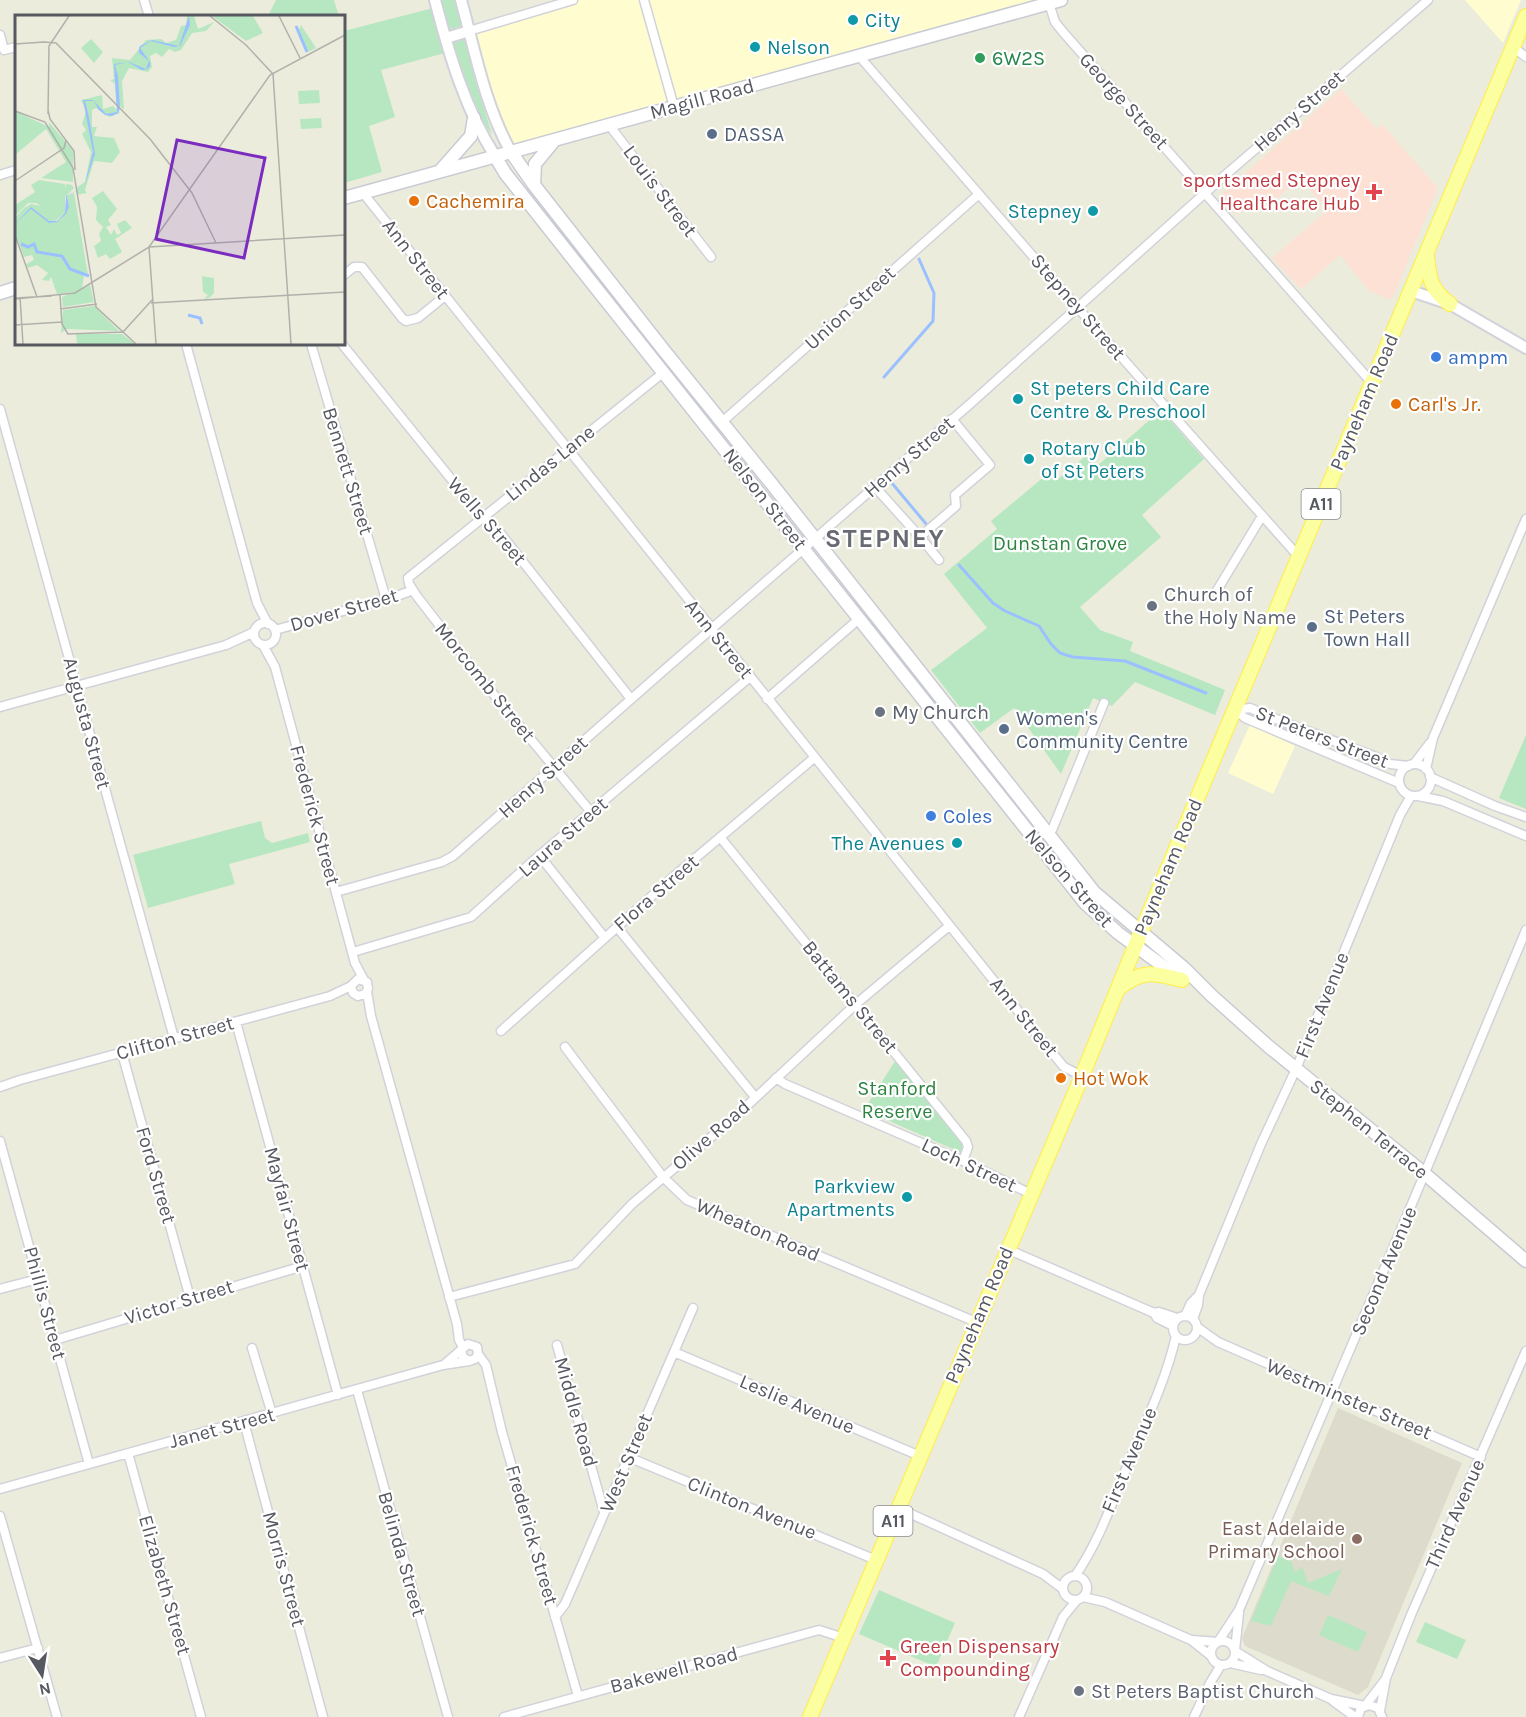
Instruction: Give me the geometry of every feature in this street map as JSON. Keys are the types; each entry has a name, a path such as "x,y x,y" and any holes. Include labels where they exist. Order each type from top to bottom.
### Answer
{"main road":[{"name":"Magill Road","path":"345,198 1053,1"},
{"name":"Payneham Road","path":"810,1717 1082,1076 1526,16"},
{"path":"439,172 471,136 474,118"},
{"path":"534,185 535,164 555,140"},
{"name":"Nelson Street","path":"512,152 534,185 1094,892 1141,932"},
{"name":"Nelson Street","path":"495,156 505,172 1039,845 1086,903 1135,946"},
{"path":"1426,254 1432,286 1439,296 1450,304"},
{"path":"0,293 15,288"},
{"path":"711,431 722,422"},
{"path":"860,618 870,609"},
{"path":"1039,845 1048,834"},
{"name":"Stephen Terrace","path":"1141,932 1296,1069 1425,1174 1526,1261"},
{"name":"Stephen Terrace","path":"1135,946 1182,980 1212,996"},
{"path":"1116,991 1130,979 1147,973 1182,980"}],"street":[{"path":"144,0 149,15"},
{"path":"435,0 459,81 474,118 495,156"},
{"path":"460,0 491,107 512,152"},
{"path":"446,38 573,0"},
{"path":"644,0 674,107"},
{"name":"Henry Street","path":"336,892 447,860 875,487 1205,193 1428,0"},
{"name":"George Street","path":"1053,1 1056,22 1063,32 1372,384"},
{"path":"0,35 2,51"},
{"path":"1513,47 1526,57"},
{"name":"Stepney Street","path":"859,56 1077,307 1299,557"},
{"name":"Louis Street","path":"609,125 711,257"},
{"path":"0,175 15,170"},
{"name":"Ann Street","path":"363,193 949,926 1064,1066 1082,1076"},
{"name":"Union Street","path":"722,422 979,194"},
{"path":"345,275 354,267 362,267 406,321 418,318 445,296"},
{"path":"1411,291 1450,304 1526,348"},
{"path":"186,345 257,603 276,634 271,644 226,645"},
{"name":"Bennett Street","path":"311,345 386,599"},
{"name":"Wells Street","path":"343,345 484,518 501,534 631,699"},
{"name":"Lindas Lane","path":"408,578 664,372"},
{"name":"Augusta Street","path":"0,408 174,1038"},
{"path":"920,537 956,506 955,495 990,465 952,419"},
{"path":"875,487 939,560"},
{"path":"1216,592 1262,516"},
{"path":"1411,794 1428,789 1433,738 1526,519"},
{"name":"Morcomb Street","path":"408,578 413,590 481,679 591,812"},
{"name":"Dover Street","path":"271,627 386,599 413,590"},
{"path":"257,603 254,637 260,644"},
{"path":"767,699 860,618"},
{"path":"0,707 226,645 256,629 271,627"},
{"name":"Frederick Street","path":"274,640 275,667 355,963 368,986 360,994"},
{"name":"Frederick Street","path":"260,644 275,667"},
{"name":"Laura Street","path":"353,952 471,917 539,855 750,677"},
{"path":"1048,834 1052,830 1104,703"},
{"name":"St Peters Street","path":"1236,710 1250,708 1390,764 1411,765"},
{"name":"St Peters Street","path":"1236,710 1245,718 1399,783"},
{"path":"1433,738 1411,765 1401,771 1399,783 1411,794 1443,801 1526,836"},
{"name":"Flora Street","path":"501,1031 720,837 814,758"},
{"path":"1411,765 1422,766 1428,773 1495,806 1526,818"},
{"name":"First Avenue","path":"1078,1580 1171,1362 1185,1338 1185,1321 1191,1302 1199,1294 1261,1144 1296,1069 1400,815 1411,794"},
{"name":"Battams Street","path":"720,837 967,1143 968,1147 963,1161"},
{"path":"539,855 605,938"},
{"name":"Olive Road","path":"449,1297 575,1264 632,1204 755,1097 856,1004 949,926"},
{"path":"617,927 755,1097"},
{"name":"Second Avenue","path":"1218,1642 1239,1610 1425,1174 1526,930"},
{"name":"Frederick Street","path":"352,984 355,963"},
{"name":"Clifton Street","path":"330,996 358,979 364,980"},
{"path":"352,984 371,1016 465,1347 463,1358 474,1358 477,1347 465,1347"},
{"name":"Clifton Street","path":"0,1087 330,996 360,994"},
{"name":"Mayfair Street","path":"236,1022 338,1395"},
{"name":"Wheaton Road","path":"565,1047 663,1177 682,1197 706,1210 976,1322"},
{"name":"Ford Street","path":"122,1053 190,1298"},
{"name":"Loch Street","path":"776,1078 785,1084 963,1161 1031,1194"},
{"name":"Clifton Street","path":"0,1081 20,1080"},
{"name":"Phillis Street","path":"0,1141 89,1464"},
{"name":"Westminster Street","path":"1007,1249 1154,1313 1160,1312 1185,1321 1218,1342 1480,1457"},
{"name":"Victor Street","path":"55,1340 303,1266"},
{"path":"0,1289 38,1279"},
{"name":"West Street","path":"555,1617 565,1604 693,1308"},
{"path":"1185,1321 1185,1338"},
{"name":"Westminster Street","path":"1185,1338 1218,1342"},
{"name":"Middle Road","path":"557,1345 604,1512"},
{"name":"Janet Street","path":"443,1365 465,1347"},
{"path":"252,1348 272,1414"},
{"name":"Third Avenue","path":"1356,1717 1386,1678 1411,1615 1526,1351"},
{"name":"Leslie Avenue","path":"674,1352 920,1456"},
{"name":"Frederick Street","path":"474,1358 486,1365 578,1696"},
{"name":"Janet Street","path":"0,1489 474,1358"},
{"name":"Belinda Street","path":"357,1390 448,1717"},
{"name":"Morris Street","path":"244,1422 323,1717"},
{"name":"Elizabeth Street","path":"128,1453 201,1717"},
{"name":"Clinton Avenue","path":"628,1457 876,1560"},
{"path":"898,1508 1043,1574 1078,1580 1104,1602"},
{"path":"0,1516 57,1717"},
{"path":"1043,1574 1068,1598 1104,1602 1191,1640 1219,1661 1267,1671"},
{"path":"1063,1617 1064,1592 1078,1580"},
{"path":"1019,1717 1063,1617 1080,1598 1078,1580"},
{"name":"Second Avenue","path":"1235,1650 1239,1610"},
{"name":"Bakewell Road","path":"504,1717 819,1630 844,1638"},
{"path":"1191,1640 1228,1642 1235,1650 1267,1671 1331,1699 1365,1706 1372,1705 1382,1715"},
{"path":"1194,1717 1219,1661 1213,1647 1218,1642"},
{"path":"0,1658 38,1648"},
{"path":"1219,1661 1234,1660 1235,1650"},
{"name":"Third Avenue","path":"1382,1715 1386,1678"},
{"path":"1331,1699 1356,1717"}],"shaded area":[{"path":"573,0 1042,0 511,152 469,31"},
{"path":"1465,0 1521,0 1503,43"},
{"name":"sportsmed Stepney Healthcare Hub","path":"1341,89 1377,129 1382,124 1438,188 1392,300 1369,291 1340,255 1301,289 1272,258 1328,210 1300,179 1267,206 1257,196 1237,214 1220,195"},
{"path":"1250,725 1295,746 1273,794 1228,773"},
{"name":"East Adelaide Primary School","path":"1338,1408 1462,1463 1368,1687 1358,1695 1245,1646 1242,1638"}],"green space":[{"path":"276,0 334,0 339,15 268,15"},
{"path":"440,0 456,0 461,26 451,29 448,27"},
{"path":"437,7 449,52 381,70 395,117 369,126 382,172 345,183 345,31"},
{"path":"463,40 467,42 474,76 492,134 473,104 453,48 453,43"},
{"name":"Dunstan Grove","path":"1161,410 1204,459 1142,515 1161,537 1080,607 1100,630 1133,642 1130,651 1225,690 1215,715 1135,682 1112,706 1093,698 1061,774 1014,708 980,733 931,670 987,628 944,574 997,529 991,521 1051,471 1058,479 1087,455 1097,466"},
{"path":"1526,735 1526,809 1499,798"},
{"path":"261,821 265,838 272,843 308,833 310,842 229,864 235,884 148,908 133,855"},
{"name":"Stanford Reserve","path":"895,1061 962,1142 964,1148 962,1153 864,1110"},
{"path":"1278,1556 1291,1561 1295,1572 1302,1567 1308,1583 1342,1569 1329,1596 1291,1581 1271,1626 1251,1621"},
{"path":"879,1590 955,1623 936,1667 859,1634"},
{"path":"1328,1615 1367,1632 1358,1652 1319,1635"},
{"path":"1425,1622 1466,1640 1457,1659 1416,1642"}],"waterway":[{"path":"884,377 933,321 934,293 919,259"},
{"path":"891,482 927,525"},
{"path":"959,565 993,603 1039,626 1060,653 1073,657 1125,661 1206,693"}],"place":[{"name":"City","path":"853,20"},
{"name":"Nelson","path":"755,47"},
{"name":"6W2S","path":"980,58"},
{"name":"DASSA","path":"712,134"},
{"name":"sportsmed Stepney Healthcare Hub","path":"1374,192"},
{"name":"Cachemira","path":"414,201"},
{"name":"Stepney","path":"1093,211"},
{"name":"ampm","path":"1436,357"},
{"name":"St peters Child Care Centre & Preschool","path":"1018,399"},
{"name":"Carl's Jr.","path":"1396,404"},
{"name":"Rotary Club of St Peters","path":"1029,459"},
{"name":"Church of the Holy Name","path":"1152,606"},
{"name":"St Peters Town Hall","path":"1312,627"},
{"name":"My Church","path":"880,712"},
{"name":"Women's Community Centre","path":"1004,729"},
{"name":"Coles","path":"931,816"},
{"name":"The Avenues","path":"957,843"},
{"name":"Hot Wok","path":"1061,1078"},
{"name":"Parkview Apartments","path":"907,1197"},
{"name":"East Adelaide Primary School","path":"1357,1539"},
{"name":"Green Dispensary Compounding","path":"888,1658"},
{"name":"St Peters Baptist Church","path":"1079,1691"}],"district":[{"name":"STEPNEY","path":"885,538"}]}
